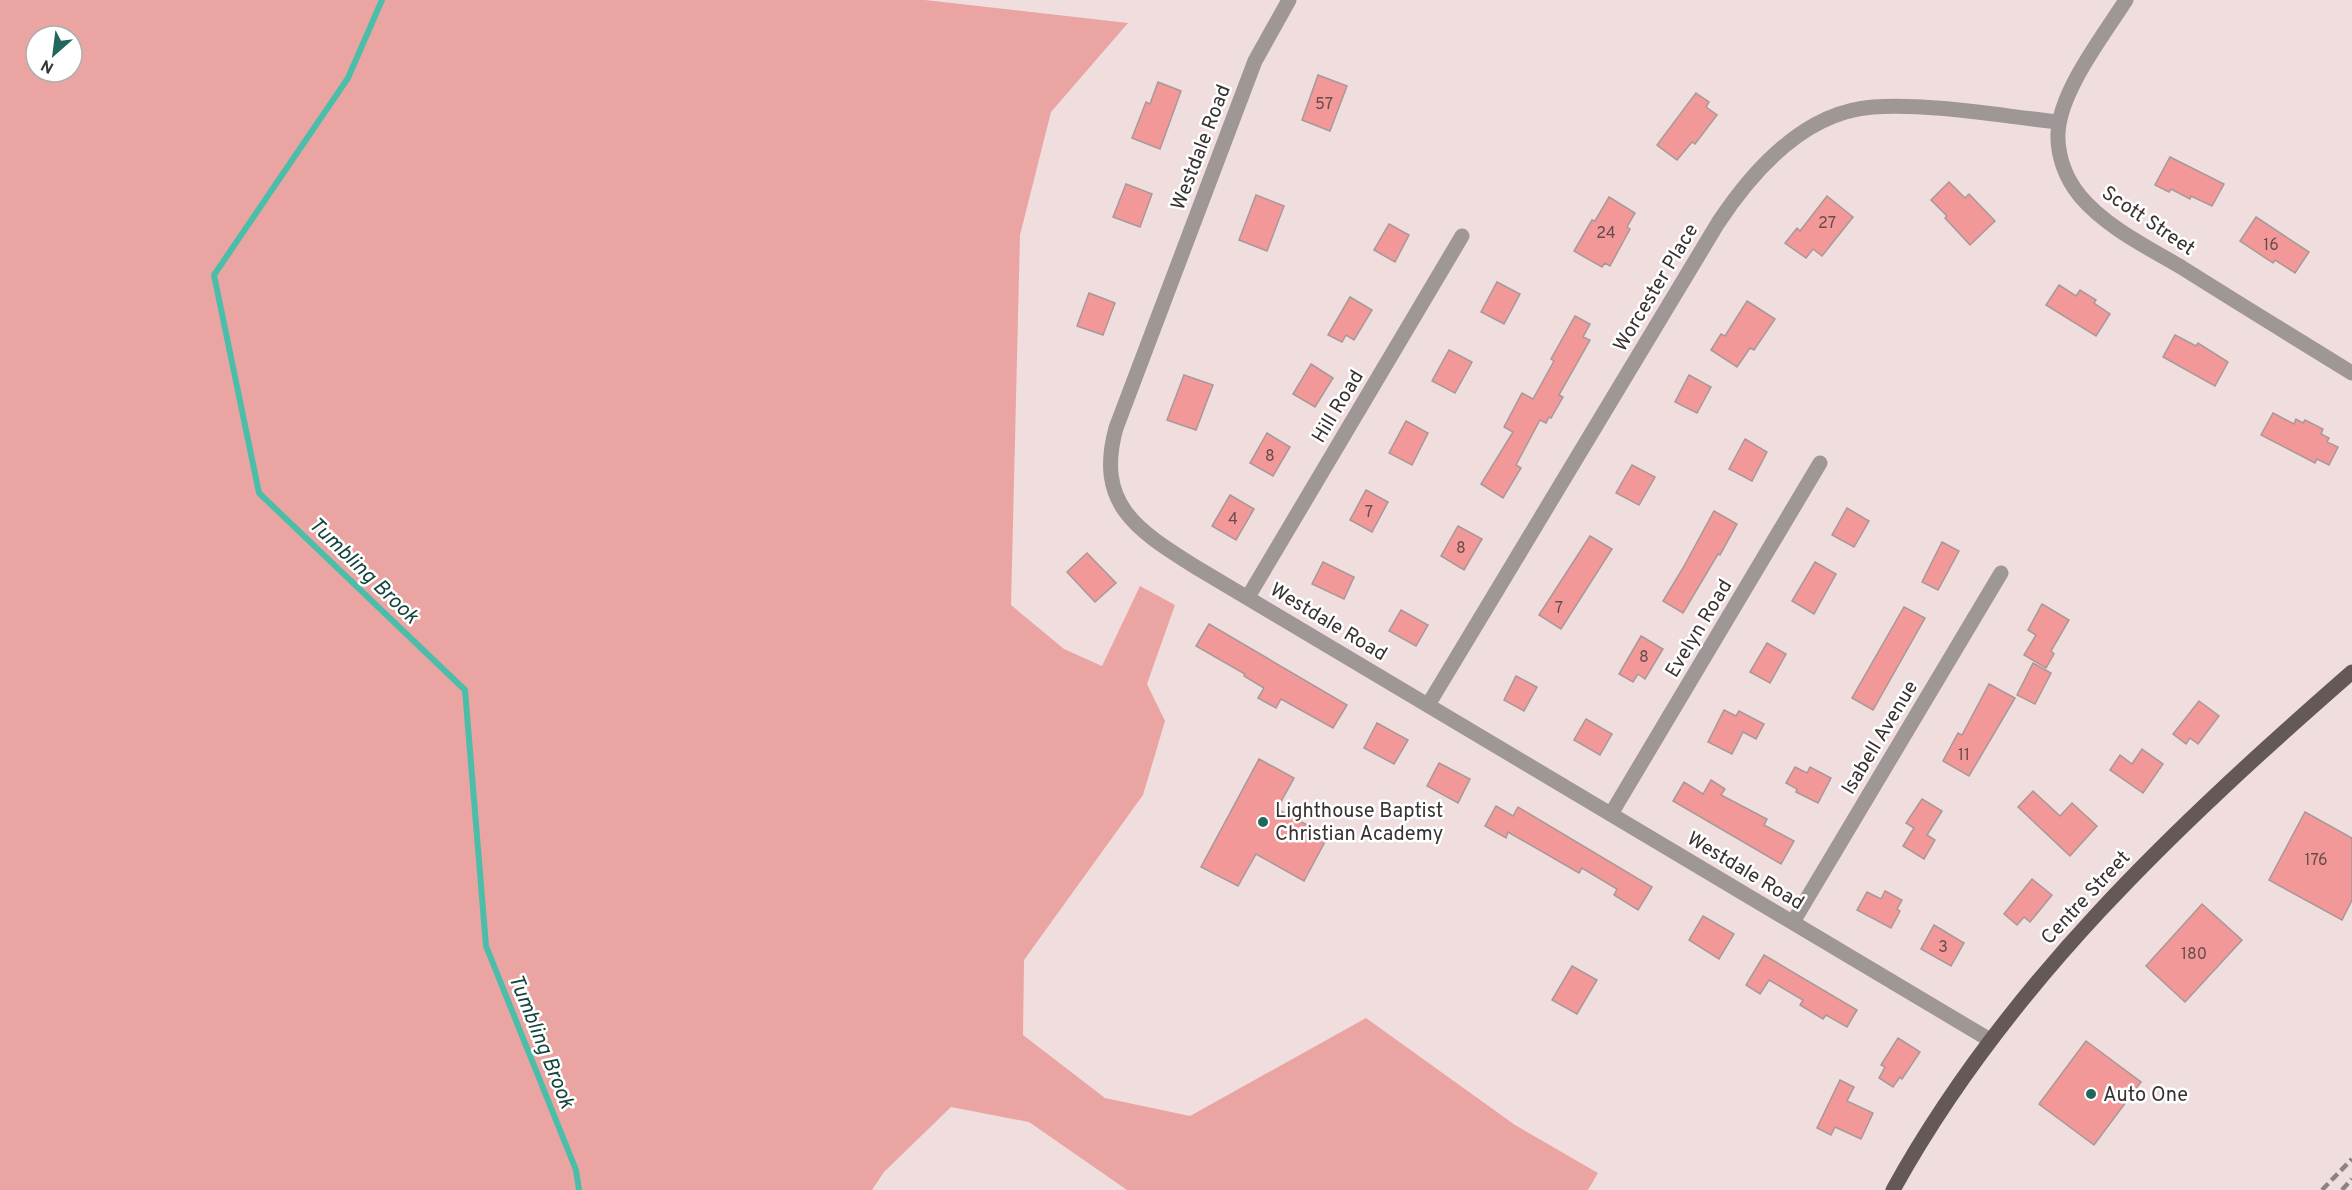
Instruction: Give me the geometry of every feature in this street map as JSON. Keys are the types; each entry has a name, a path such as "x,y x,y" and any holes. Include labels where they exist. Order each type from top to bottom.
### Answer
{"main road":[{"name":"Centre Street","path":"1893,1190 1932,1123 1990,1040 2060,954 2136,872 2278,738 2352,672"}],"street":[{"name":"Westdale Road","path":"1289,0 1255,61 1116,428 1111,450 1114,489 1131,521 1166,549 1990,1040"},
{"name":"Scott Street","path":"2126,0 2068,94 2059,122 2058,136 2063,166 2072,184 2091,207 2137,240 2352,373"},
{"name":"Worcester Place","path":"1428,705 1718,223 1740,191 1769,158 1805,132 1836,116 1871,107 1913,107 2059,122"},
{"name":"Hill Road","path":"1248,597 1462,236"},
{"name":"Evelyn Road","path":"1611,814 1820,463"},
{"name":"Isabell Avenue","path":"1793,922 2001,573"}],"shaded area":[{"path":"0,0 925,0 1128,23 1051,112 1020,235 1011,605 1064,649 1102,666 1140,586 1175,605 1147,684 1165,721 1143,795 1024,960 1023,1035 1105,1098 1190,1116 1366,1018 1515,1125 1598,1173 1588,1190 1127,1190 1029,1122 951,1107 884,1172 872,1190 0,1190"}],"building":[{"path":"1318,75 1347,86 1330,131 1302,120"},
{"path":"1158,82 1181,91 1160,149 1132,138 1146,102 1150,104"},
{"path":"1696,93 1709,102 1706,107 1717,115 1695,144 1692,142 1677,160 1657,145"},
{"path":"2170,157 2224,184 2212,206 2191,196 2190,199 2171,189 2169,192 2155,185"},
{"path":"1949,182 1965,198 1969,194 1995,221 1970,245 1931,200"},
{"path":"1126,184 1152,194 1140,227 1113,217"},
{"path":"1256,195 1284,206 1267,251 1239,240"},
{"path":"1827,196 1853,217 1822,256 1813,249 1806,258 1785,243 1797,228 1800,231"},
{"path":"1609,197 1635,213 1627,227 1630,229 1610,266 1605,263 1602,267 1574,251"},
{"path":"2256,217 2309,252 2295,273 2275,260 2273,263 2240,241"},
{"path":"1389,224 1409,235 1395,262 1374,250"},
{"path":"1497,282 1520,294 1504,324 1481,312"},
{"path":"2059,285 2076,296 2080,290 2096,300 2094,303 2110,314 2096,336 2046,305"},
{"path":"1089,293 1115,303 1103,335 1077,326"},
{"path":"1350,297 1372,310 1354,340 1346,335 1342,342 1328,335"},
{"path":"1747,301 1775,319 1754,350 1750,348 1737,367 1711,350 1721,334 1725,336"},
{"path":"1575,316 1590,324 1583,337 1590,340 1559,395 1563,397 1551,418 1549,417 1546,423 1540,420 1516,465 1521,468 1503,498 1481,484 1513,432 1504,427 1522,393 1533,399 1554,361 1551,359"},
{"path":"2175,335 2196,346 2198,343 2228,362 2215,386 2163,357"},
{"path":"1449,350 1472,362 1455,393 1432,381"},
{"path":"1311,364 1333,378 1315,407 1293,394"},
{"path":"1184,375 1213,385 1196,430 1167,420"},
{"path":"1689,375 1711,387 1697,413 1675,402"},
{"path":"2273,413 2294,424 2296,419 2303,423 2305,420 2323,429 2321,434 2329,438 2327,442 2338,447 2329,465 2317,459 2315,463 2261,435"},
{"path":"1406,421 1428,433 1412,465 1389,453"},
{"path":"1267,433 1290,447 1273,476 1250,463"},
{"path":"1745,439 1767,452 1752,481 1729,469"},
{"path":"1632,465 1655,477 1639,505 1616,493"},
{"path":"1366,490 1388,502 1372,532 1350,520"},
{"path":"1230,495 1254,509 1236,540 1212,526"},
{"path":"1847,508 1869,521 1854,547 1832,535"},
{"path":"1714,511 1737,524 1683,613 1663,601"},
{"path":"1458,526 1482,539 1464,570 1441,556"},
{"path":"1590,536 1612,549 1561,629 1539,615"},
{"path":"1942,542 1959,551 1938,590 1922,582"},
{"path":"1087,553 1116,583 1095,602 1067,572"},
{"path":"1323,562 1354,577 1344,599 1312,584"},
{"path":"1815,562 1836,574 1814,614 1792,601"},
{"path":"2042,604 2069,620 2051,651 2054,654 2046,668 2024,655 2036,635 2028,630"},
{"path":"1904,607 1925,618 1873,710 1852,698"},
{"path":"1401,610 1428,625 1416,646 1389,631"},
{"path":"1209,624 1347,705 1333,728 1281,699 1276,708 1258,698 1264,688 1244,676 1245,674 1196,646"},
{"path":"1641,636 1663,649 1645,679 1638,674 1633,682 1619,674"},
{"path":"1767,643 1786,654 1770,683 1750,672"},
{"path":"2033,663 2051,673 2035,704 2017,695"},
{"path":"1516,676 1537,687 1524,711 1504,700"},
{"path":"1989,684 2015,698 1969,776 1943,761 1958,733 1962,735"},
{"path":"2199,701 2219,716 2198,744 2190,738 2186,744 2173,734"},
{"path":"1724,710 1736,716 1739,711 1764,724 1756,739 1743,732 1732,754 1708,742"},
{"path":"1586,719 1612,734 1600,755 1574,740"},
{"path":"1377,723 1408,740 1394,764 1364,748"},
{"path":"2142,749 2163,764 2143,793 2110,770 2120,755 2132,764"},
{"name":"Lighthouse Baptist Christian Academy","path":"1259,759 1294,778 1277,809 1328,836 1304,881 1256,854 1238,886 1201,867"},
{"path":"1439,763 1470,779 1458,803 1427,786"},
{"path":"1795,767 1807,773 1810,767 1831,778 1818,803 1796,792 1797,789 1786,783"},
{"path":"1711,780 1725,789 1721,795 1767,819 1764,825 1794,841 1781,864 1673,801 1684,782 1703,794"},
{"path":"2033,791 2060,816 2072,803 2097,826 2070,856 2018,807"},
{"path":"1922,799 1942,811 1927,835 1935,840 1924,859 1903,846 1914,828 1906,823"},
{"path":"1496,806 1513,816 1518,807 1652,887 1638,910 1614,895 1617,889 1582,868 1579,873 1508,832 1506,838 1485,826"},
{"path":"2305,812 2352,838 2352,900 2342,920 2269,880"},
{"path":"2032,879 2052,895 2030,922 2024,917 2017,925 2004,914"},
{"path":"1885,891 1902,900 1897,909 1900,911 1891,928 1857,910 1867,892 1881,899"},
{"path":"2202,904 2242,940 2185,1002 2146,966"},
{"path":"1703,916 1734,934 1719,959 1689,940"},
{"path":"1934,925 1964,943 1951,966 1921,949"},
{"path":"1764,955 1857,1010 1847,1027 1826,1015 1823,1019 1800,1005 1803,1000 1769,980 1760,994 1746,985"},
{"path":"1572,966 1597,980 1577,1014 1552,1000"},
{"path":"1898,1038 1920,1052 1902,1079 1900,1077 1893,1087 1879,1078 1885,1067 1881,1065"},
{"path":"2086,1041 2141,1082 2094,1145 2039,1104"},
{"path":"1840,1080 1854,1087 1847,1101 1873,1113 1861,1139 1835,1127 1831,1135 1817,1128"}],"waterway":[{"name":"Tumbling Brook","path":"382,0 348,78 214,275 259,493 465,690 486,946 576,1170 579,1190"}],"railway":[{"path":"2322,1190 2352,1159"},
{"path":"2342,1190 2352,1179"}],"place":[{"name":"Lighthouse Baptist Christian Academy","path":"1263,822"},
{"name":"Auto One","path":"2091,1094"}]}
